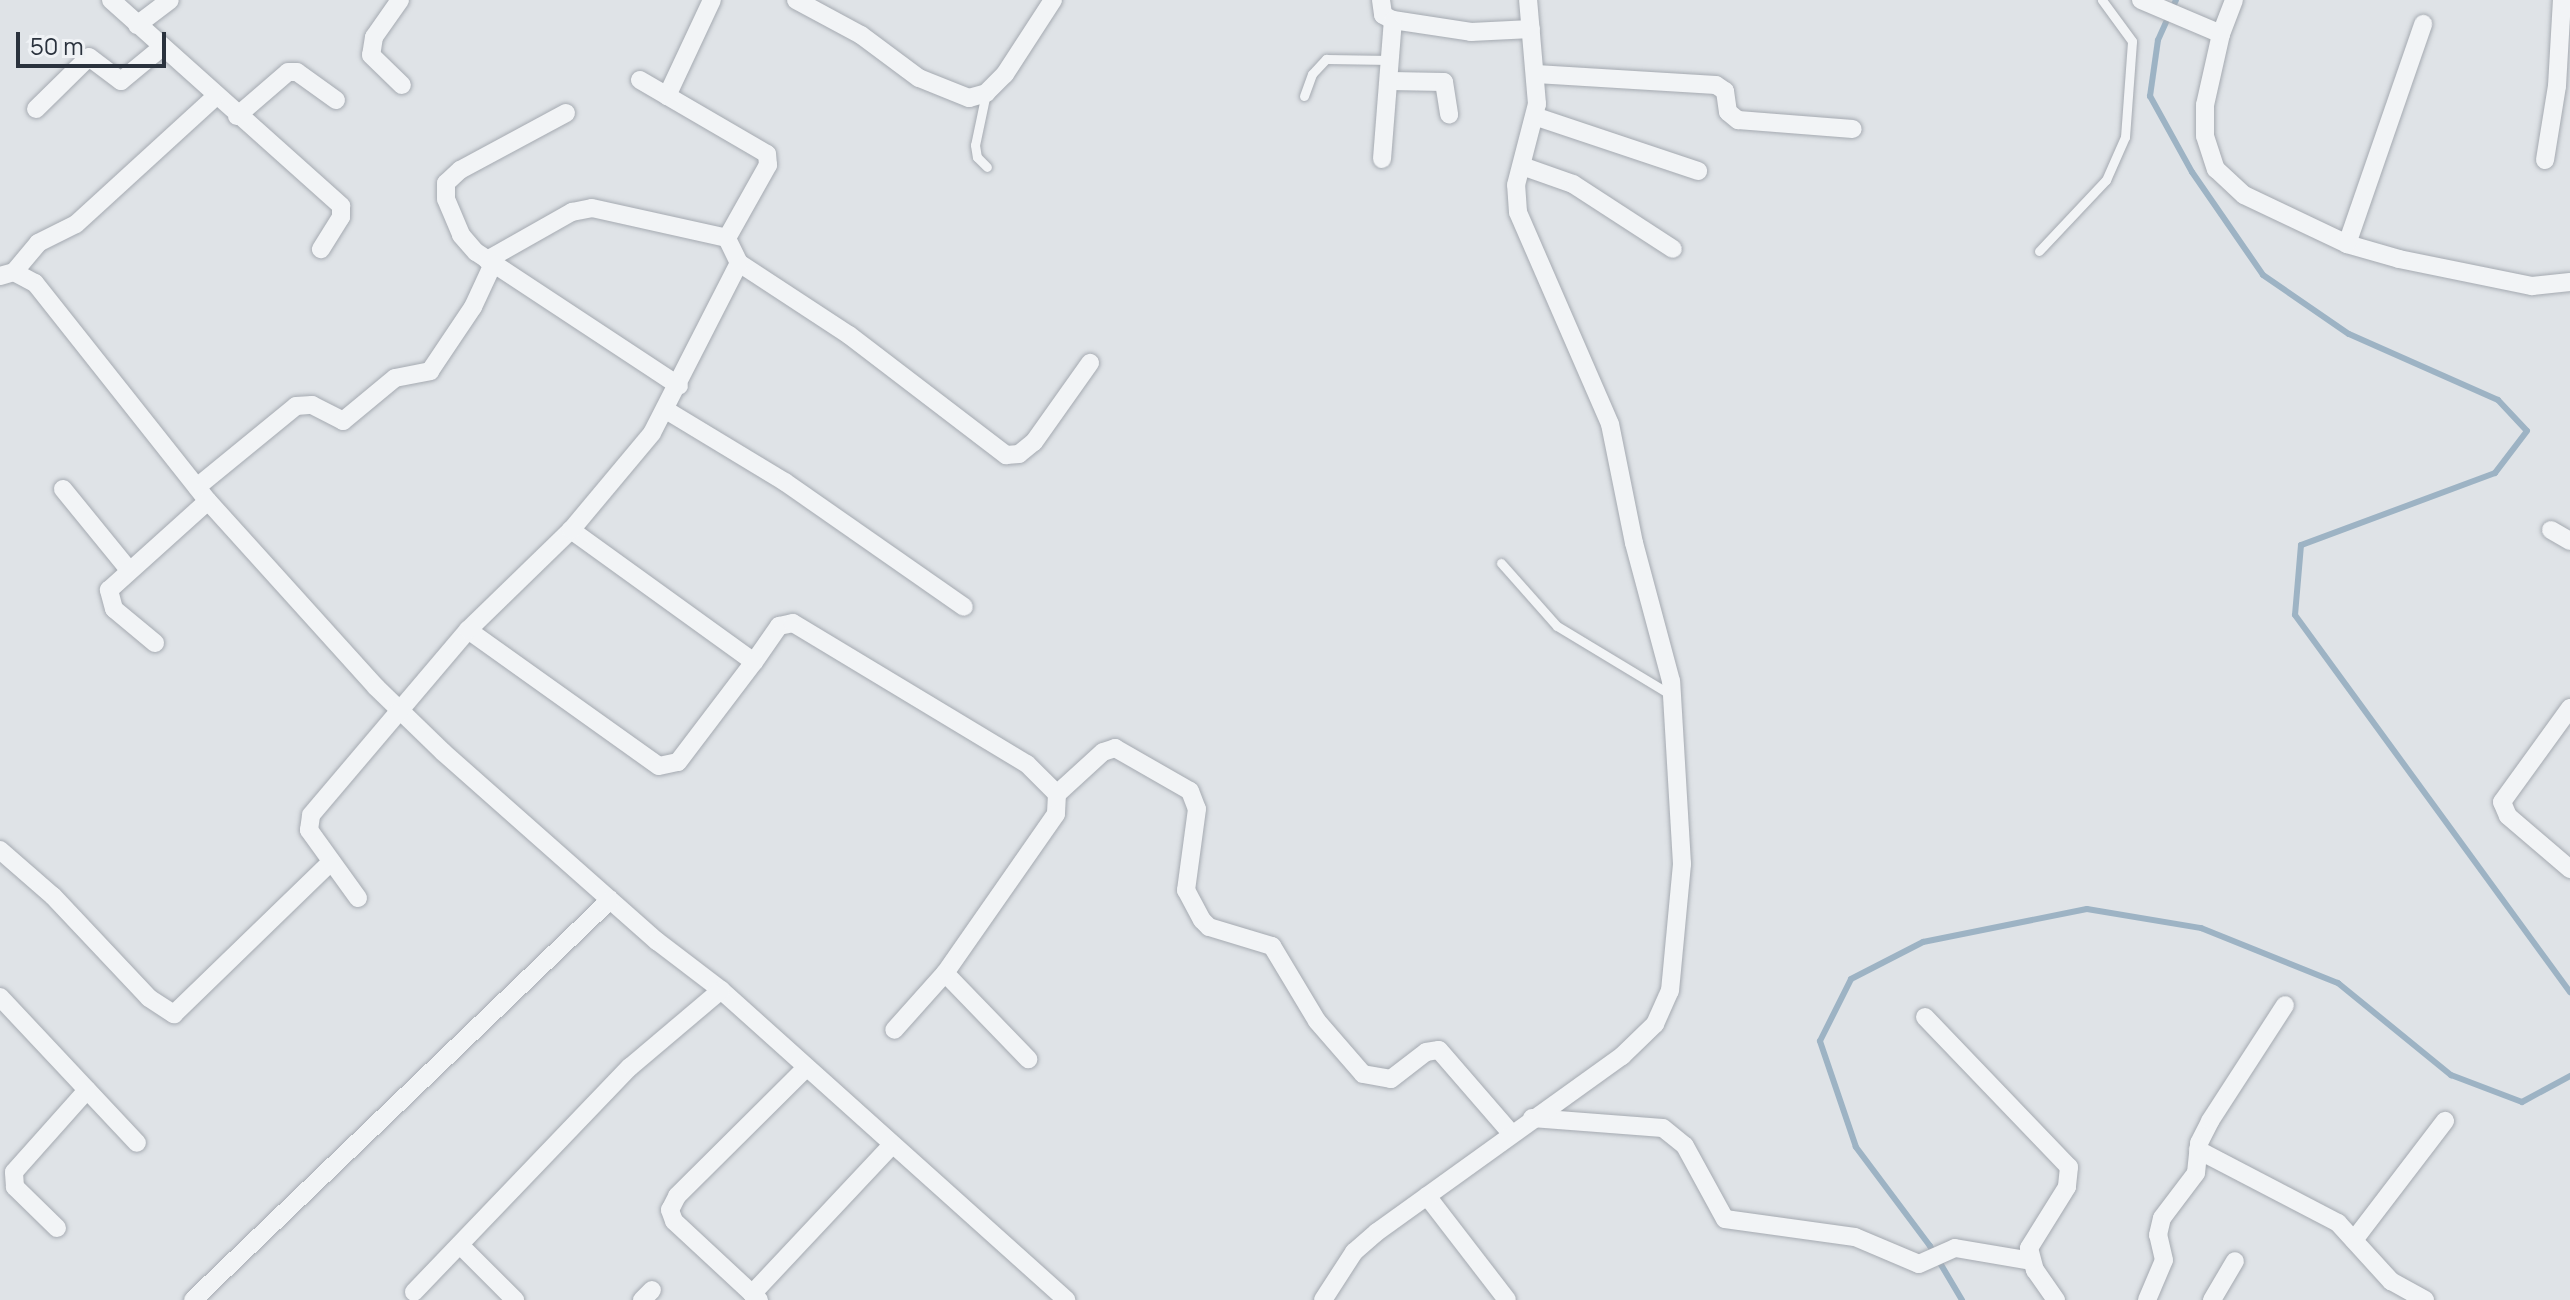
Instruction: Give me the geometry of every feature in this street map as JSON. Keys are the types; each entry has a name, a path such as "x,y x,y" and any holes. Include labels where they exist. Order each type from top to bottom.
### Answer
{"street":[{"path":"111,0 215,97 341,206 341,217 321,249"},
{"path":"137,25 170,0"},
{"path":"400,0 374,37 371,55 402,85"},
{"path":"667,96 712,0"},
{"path":"796,0 861,35 947,92 969,98 986,93 1005,74 1053,0"},
{"path":"1381,0 1383,15 1393,20 1471,32 1531,29"},
{"path":"1323,1300 1354,1252 1511,1133 1622,1056 1666,1006 1680,919 1682,864 1673,696 1610,424 1518,212 1516,185 1537,117 1528,0"},
{"path":"2141,0 2221,34"},
{"path":"2234,0 2221,34 2204,116 2206,146 2216,169 2244,195 2347,244 2532,286 2570,282"},
{"path":"2545,160 2557,86 2562,0"},
{"path":"1382,159 1391,81 1393,20"},
{"path":"2347,244 2423,24"},
{"path":"36,109 89,57 121,81 161,48"},
{"path":"237,116 288,72 297,72 336,100"},
{"path":"1536,74 1716,85 1725,91 1728,112 1738,120 1853,129"},
{"path":"640,80 767,154 768,165 727,238"},
{"path":"1391,81 1444,82 1449,115"},
{"path":"215,97 76,224 38,243 7,274 35,283 202,494 400,709 610,900 721,990 891,1146 1066,1300"},
{"path":"566,113 460,170 446,183 446,199 461,235 490,262 679,386"},
{"path":"1537,117 1698,171"},
{"path":"1522,166 1573,184 1673,249"},
{"path":"155,643 110,603 109,590 202,494 296,406 312,405 343,421 395,378 430,371 466,318 490,262 572,212 592,208 727,238"},
{"path":"727,238 739,263 849,335 1006,455 1019,454 1034,442 1090,363"},
{"path":"358,898 331,862 308,821 468,630 571,530 666,410 739,263"},
{"path":"666,410 785,482 964,607"},
{"path":"63,489 129,570"},
{"path":"571,530 754,662"},
{"path":"2551,530 2570,541"},
{"path":"468,630 665,768 678,762 779,626 793,623 1027,764 1057,794"},
{"path":"2570,708 2502,802 2508,816 2570,869"},
{"path":"894,1030 945,973 1056,814 1057,794 1103,752 1115,748 1190,791 1197,809 1186,890 1209,927 1272,946 1317,1021 1363,1074 1391,1079 1426,1052 1439,1050 1511,1133"},
{"path":"0,850 53,896 149,998 174,1014 331,862"},
{"path":"193,1300 610,900"},
{"path":"945,973 1028,1059"},
{"path":"414,1292 630,1067 721,990"},
{"path":"0,997 137,1143"},
{"path":"2147,1300 2164,1260 2158,1228 2196,1173 2198,1150 2210,1121 2285,1005"},
{"path":"1925,1017 2069,1167 2067,1187 2030,1245 2031,1261 2056,1300"},
{"path":"806,1068 677,1196 670,1210 674,1221 756,1297 891,1146"},
{"path":"15,1187 19,1165 87,1090"},
{"path":"1532,1118 1663,1128 1685,1146 1725,1219 1855,1237 1919,1264 1955,1248 2031,1261"},
{"path":"2354,1240 2445,1121"},
{"path":"2198,1150 2313,1207 2354,1240 2391,1281 2425,1300"},
{"path":"0,1175 57,1228"},
{"path":"1427,1196 1507,1300"},
{"path":"460,1245 515,1300"},
{"path":"2212,1300 2235,1261"}],"lane":[{"path":"2039,251 2106,180 2125,137 2132,41 2102,0"},
{"path":"1304,96 1312,74 1326,59 1392,60"},
{"path":"986,93 975,145 977,157 987,167"},
{"path":"1501,563 1557,626 1582,645 1673,696"}],"waterway":[{"path":"2176,0 2158,40 2150,96 2192,172 2263,275 2349,334 2498,400 2527,431 2495,473 2301,545 2295,615 2570,992"},
{"path":"1962,1300 1930,1246 1856,1147 1820,1041 1851,979 1923,942 2087,909 2201,928 2338,983 2451,1075 2522,1102 2570,1076"}]}
